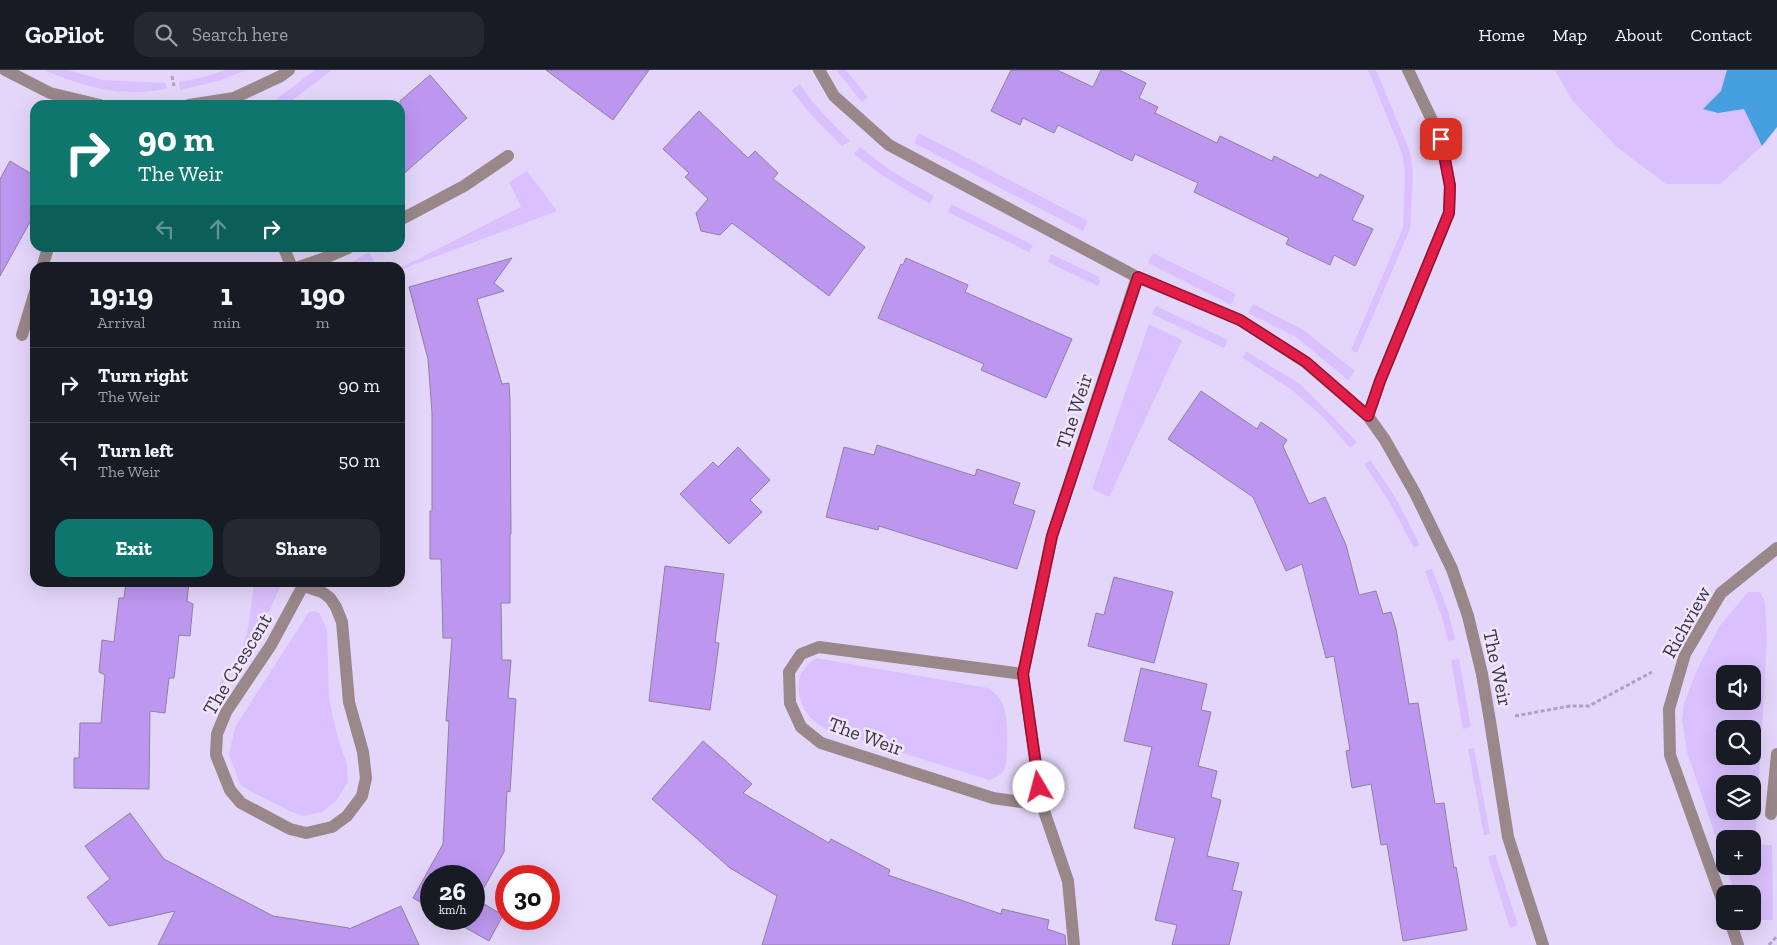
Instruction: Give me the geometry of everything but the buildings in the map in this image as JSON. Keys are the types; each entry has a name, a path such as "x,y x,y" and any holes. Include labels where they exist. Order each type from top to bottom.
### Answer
{"street":[{"path":"5,70 50,93 76,100"},
{"path":"238,100 289,70"},
{"name":"The Weir","path":"819,70 834,96 889,145 1138,277 1240,320 1306,362 1368,416 1385,440 1415,494 1452,569 1468,616 1482,674 1508,837 1543,945"},
{"path":"1368,416 1380,381 1449,213 1450,186 1441,139 1408,70"},
{"path":"405,217 470,182 508,156"},
{"path":"313,262 339,252"},
{"name":"The Weir","path":"1074,945 1068,881 1042,805 1023,674 1052,536 1138,277"},
{"path":"22,336 30,309"},
{"name":"Richview","path":"1717,885 1670,754 1669,709 1684,654 1721,593 1777,548"},
{"name":"The Crescent","path":"302,587 272,645 226,712 217,734 216,755 230,790 241,803 290,829 306,833 332,826 347,816 362,796 366,778 363,752 349,702 342,622 330,598 311,587"},
{"name":"The Weir","path":"1023,674 819,647 801,654 789,672 790,703 801,727 821,743 992,798 1042,805"},
{"path":"1771,814 1777,754"},
{"path":"1733,930 1738,945"}],"path":[{"path":"1490,721 1570,706 1589,706 1652,672 1680,669"},
{"path":"1769,945 1777,936"}],"shaded area":[{"path":"44,70 68,70 103,80 166,83 167,89 139,92 112,91 66,79"},
{"path":"226,70 246,70 230,77 180,90 179,82"},
{"path":"315,70 332,70 293,100 275,100"},
{"path":"836,70 846,70 868,97 862,102"},
{"path":"1368,70 1376,70 1410,152 1413,172 1410,229 1357,353 1351,350 1403,228 1405,172 1402,153"},
{"path":"1555,70 1777,70 1777,127 1762,146 1720,184 1666,184 1618,148 1571,99"},
{"path":"800,84 817,107 850,141 842,146 809,112 792,90"},
{"path":"919,133 1088,221 1083,231 914,143"},
{"path":"860,147 888,169 934,196 930,204 883,176 854,154"},
{"path":"527,171 557,211 405,268 405,265 521,207 509,182"},
{"path":"951,204 1033,245 1029,252 948,212"},
{"path":"369,252 374,262 352,262"},
{"path":"1153,253 1236,294 1231,305 1148,263"},
{"path":"1051,254 1099,277 1100,282 1098,286 1048,262"},
{"path":"1253,304 1302,329 1355,371 1348,380 1296,337 1248,313"},
{"path":"1156,306 1228,340 1224,348 1152,314"},
{"path":"1149,324 1182,340 1109,497 1092,489"},
{"path":"1246,351 1300,384 1357,442 1350,448 1323,417 1292,390 1243,358"},
{"path":"1370,460 1395,497 1420,545 1414,548 1389,501 1364,464"},
{"path":"1432,569 1448,611 1455,639 1448,641 1441,614 1425,571"},
{"path":"253,587 280,587 263,625 216,693 222,678 240,654 248,629"},
{"path":"1748,592 1760,592 1765,602 1767,640 1761,742 1761,720 1716,720 1716,765 1760,765 1759,775 1716,775 1716,820 1756,820 1756,830 1716,830 1716,837 1687,752 1682,720 1684,704 1697,670 1719,627"},
{"path":"309,612 319,613 327,630 329,698 336,731 347,765 348,782 337,800 322,812 303,816 241,786 229,754 235,727"},
{"path":"816,658 988,688 999,697 1005,710 1007,748 1004,770 1001,774 989,780 826,729 816,723 805,710 799,691 802,672"},
{"path":"1459,659 1471,727 1463,729 1451,660"},
{"path":"1474,748 1490,834 1484,835 1468,749"},
{"path":"1761,845 1772,845 1773,920 1761,920 1761,885 1732,885 1729,875 1761,875"},
{"path":"1495,854 1518,925 1510,928 1488,857"}],"water":[{"path":"1727,70 1777,70 1777,127 1762,146 1744,109 1718,113 1703,109 1721,91"}],"route":[{"path":"1039,787 1023,674 1052,536 1138,277 1240,320 1306,362 1368,416 1380,381 1449,213 1450,186 1441,139"}]}
